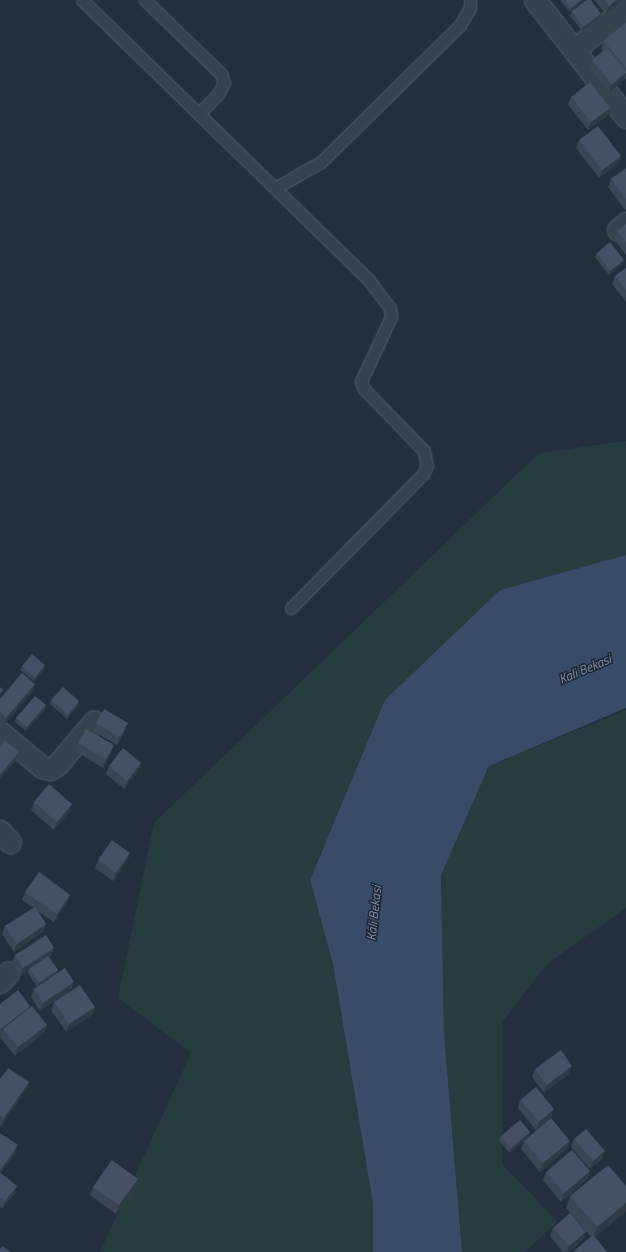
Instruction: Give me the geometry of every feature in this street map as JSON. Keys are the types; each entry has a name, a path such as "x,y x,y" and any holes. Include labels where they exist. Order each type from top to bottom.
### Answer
{"street":[{"path":"535,0 574,50 623,108"},
{"path":"574,50 626,8"},
{"path":"0,732 42,767 50,769 57,765 94,721"}],"lane":[{"path":"82,0 384,296 391,317 361,375 362,385 424,451 427,466 423,474 291,608"},
{"path":"145,0 221,74 224,83 218,94 199,114"},
{"path":"275,188 321,162 460,25 470,8 470,0"}],"green space":[{"path":"626,441 626,555 500,590 386,700 310,880 333,964 373,1204 373,1252 100,1252 191,1053 118,998 154,823 539,453"},
{"path":"626,710 626,908 547,964 503,1021 502,1164 558,1222 524,1252 462,1252 444,1032 441,875 489,766"}],"water":[{"name":"Kali Bekasi","path":"626,555 626,708 489,766 441,875 444,1032 462,1252 373,1252 373,1204 333,964 310,880 385,700 500,590"}],"building":[{"path":"565,0 581,0 571,8"},
{"path":"587,0 591,0 601,14 583,27 572,11"},
{"path":"604,0 616,0 609,6"},
{"path":"626,23 626,68 604,41"},
{"path":"607,48 626,71 626,73 612,84 592,60"},
{"path":"590,82 610,108 591,122 571,97"},
{"path":"598,126 621,156 602,170 579,140"},
{"path":"626,168 626,199 611,179"},
{"path":"626,224 626,243 617,231"},
{"path":"610,242 624,260 610,271 597,253"},
{"path":"626,268 626,290 615,276"},
{"path":"32,654 45,665 35,677 22,666"},
{"path":"22,673 35,684 6,718 0,712 0,699"},
{"path":"0,687 3,690 0,694"},
{"path":"63,687 79,701 68,715 51,700"},
{"path":"35,696 46,705 27,727 16,718"},
{"path":"104,709 128,723 120,737 96,723"},
{"path":"86,729 114,745 106,759 78,743"},
{"path":"5,740 19,752 0,775 0,746"},
{"path":"123,748 141,763 127,781 109,766"},
{"path":"49,784 72,804 57,822 34,802"},
{"path":"112,840 130,853 116,873 98,860"},
{"path":"39,872 70,895 57,914 25,892"},
{"path":"35,907 46,924 17,944 5,926"},
{"path":"46,935 54,948 23,968 15,955"},
{"path":"48,956 58,970 39,983 29,969"},
{"path":"65,968 74,982 43,1003 34,989"},
{"path":"80,985 95,1007 69,1024 54,1002"},
{"path":"18,990 30,1006 1,1029 0,1004"},
{"path":"32,1006 47,1025 18,1047 3,1029"},
{"path":"561,1050 572,1066 547,1085 535,1069"},
{"path":"8,1068 29,1082 4,1118 0,1115 0,1079"},
{"path":"536,1087 554,1109 539,1122 520,1100"},
{"path":"551,1118 570,1141 543,1163 524,1141"},
{"path":"520,1120 530,1132 511,1148 501,1136"},
{"path":"586,1129 605,1151 593,1161 574,1139"},
{"path":"0,1133 18,1145 1,1169 0,1168"},
{"path":"572,1150 590,1171 564,1193 546,1172"},
{"path":"112,1160 138,1179 119,1205 93,1187"},
{"path":"608,1165 626,1186 626,1203 597,1227 570,1196"},
{"path":"0,1173 17,1186 5,1201 0,1197"},
{"path":"570,1213 586,1232 569,1246 553,1228"},
{"path":"593,1235 607,1252 574,1251"},
{"path":"2,1246 11,1252 0,1252"}]}
